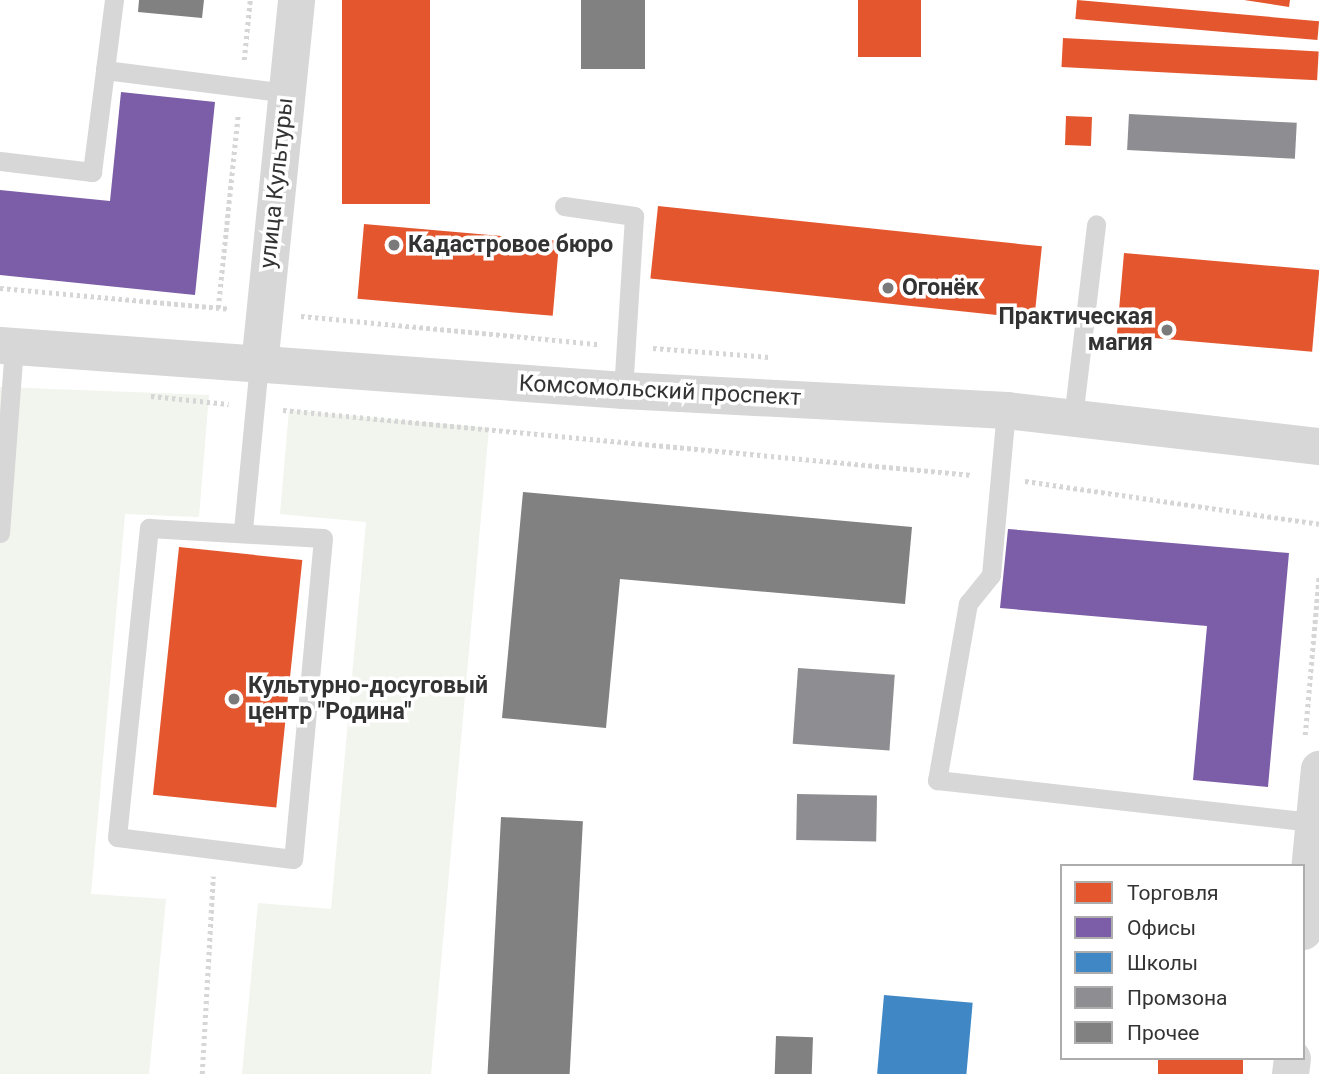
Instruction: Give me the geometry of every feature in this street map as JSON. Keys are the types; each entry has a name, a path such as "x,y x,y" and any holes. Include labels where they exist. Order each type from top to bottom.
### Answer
{"street":[{"name":"улица Культуры","path":"259,365 296,0"},
{"name":"Комсомольский проспект","path":"7,346 623,390 1006,410 1319,446"},
{"path":"1309,918 1314,822 1312,754"}],"lane":[{"path":"0,162 92,172 114,0"},
{"path":"105,71 287,93"},
{"path":"564,206 634,216 623,390"},
{"path":"1073,418 1096,224"},
{"path":"0,533 7,346"},
{"path":"243,530 259,365"},
{"path":"1006,410 991,575 968,603 937,780 1314,822"},
{"path":"149,528 243,530 323,538 293,859 117,837 149,528"}],"path":[{"path":"0,288 218,308 250,0"},
{"path":"143,395 999,477 1319,524"},
{"path":"1312,754 1319,576"},
{"path":"202,1074 215,850"}],"shaded area":[{"path":"0,387 209,395 199,517 125,514 91,894 166,899 149,1074 0,1074"},
{"path":"289,410 489,428 431,1074 242,1074 258,903 331,909 366,522 280,514"}],"building: Торговля":[{"path":"342,0 430,0 430,204 342,204"},
{"path":"858,0 921,0 921,57 858,57"},
{"path":"1077,0 1319,21 1317,40 1075,19"},
{"path":"1244,0 1290,0 1289,7"},
{"path":"1063,38 1319,51 1317,80 1061,67"},
{"path":"1066,116 1092,117 1091,146 1065,145"},
{"path":"658,206 1042,246 1034,319 650,279"},
{"path":"364,224 559,241 553,316 357,299"},
{"path":"1124,253 1319,270 1312,352 1117,335"},
{"name":"Культурно-досуговый центр \"Родина\"","path":"179,547 302,560 276,808 153,795"},
{"path":"1158,1060 1243,1060 1243,1074 1158,1074"}],"building: Офисы":[{"path":"121,92 215,102 195,295 0,275 0,190 110,201"},
{"path":"1008,529 1289,553 1268,787 1193,780 1207,626 1000,608"}],"building: Школы":[{"path":"884,995 973,1003 966,1074 877,1074"}],"building: Промзона":[{"path":"1129,114 1297,123 1295,159 1127,150"},
{"path":"798,668 895,675 889,751 793,744"},
{"path":"797,794 877,795 876,841 796,840"}],"building: Прочее":[{"path":"139,0 204,0 202,18 138,12"},
{"path":"581,0 645,0 645,69 581,69"},
{"path":"523,492 912,527 905,604 620,579 606,728 502,718"},
{"path":"501,817 583,821 570,1074 488,1074"},
{"path":"776,1036 813,1037 812,1074 775,1074"}],"place":[{"name":"Кадастровое бюро","path":"394,245"},
{"name":"Огонёк","path":"888,288"},
{"name":"Практическая магия","path":"1167,330"},
{"name":"Культурно-досуговый центр \"Родина\"","path":"234,699"}]}
